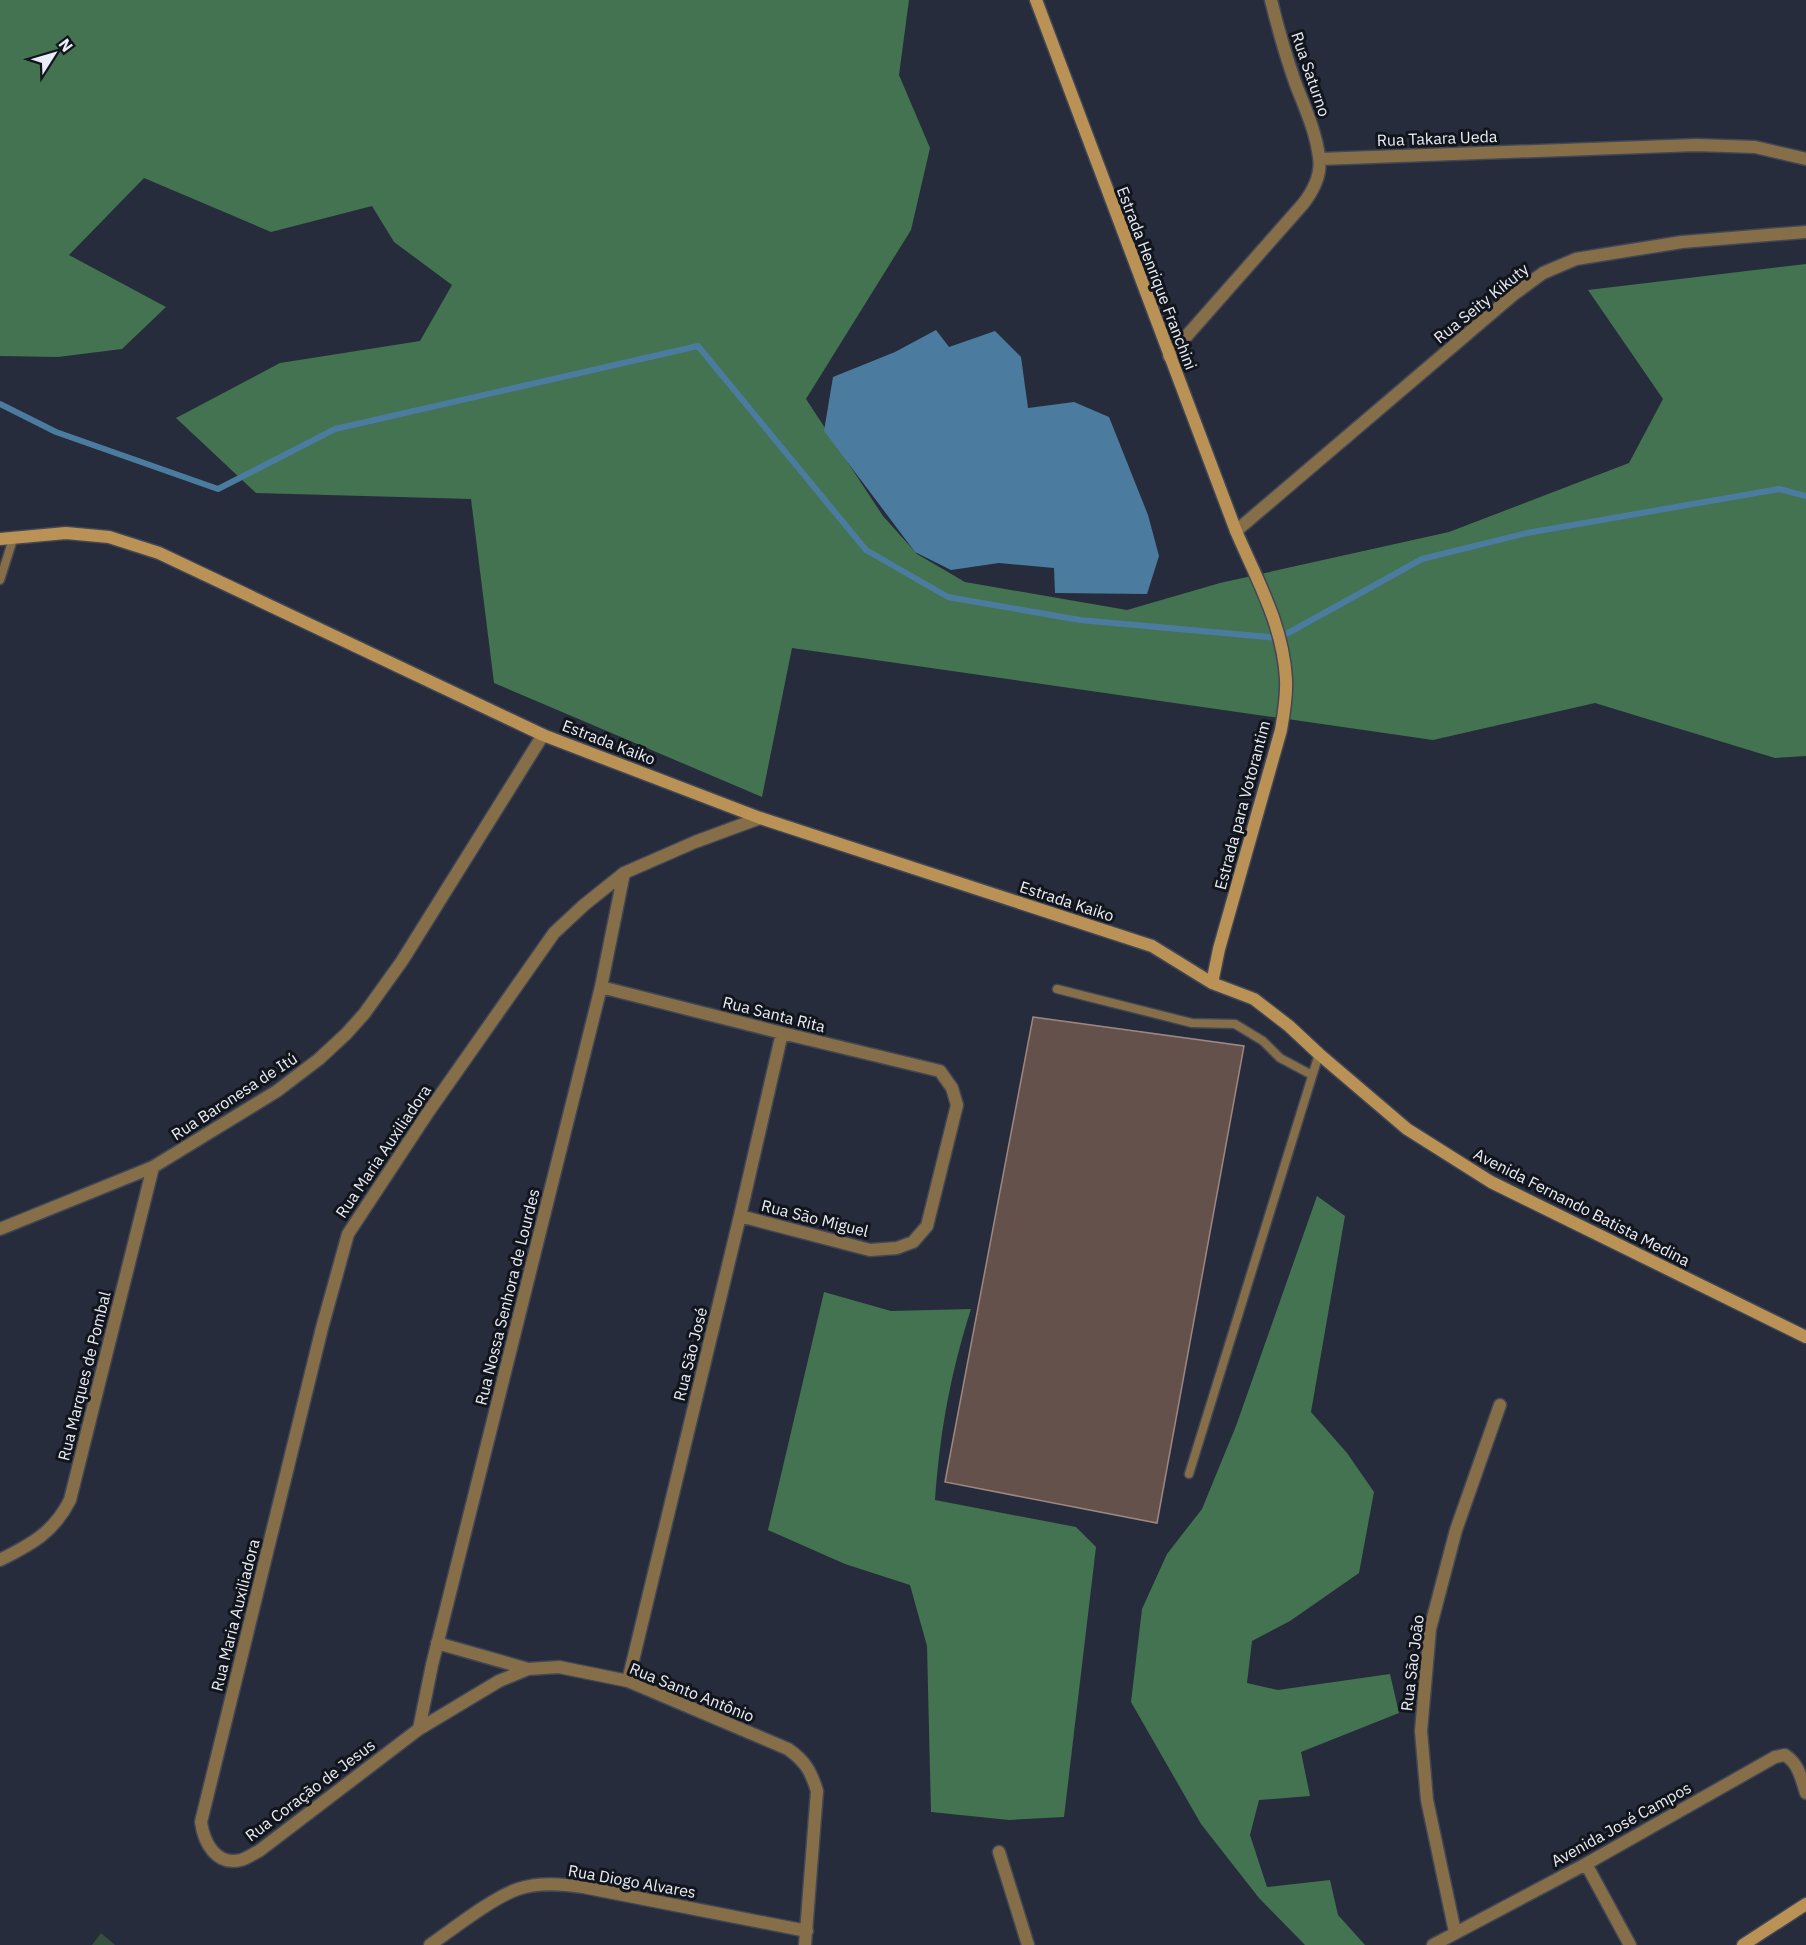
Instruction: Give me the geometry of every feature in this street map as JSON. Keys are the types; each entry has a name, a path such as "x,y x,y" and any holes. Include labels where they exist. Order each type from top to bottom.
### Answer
{"street":[{"name":"Estrada Henrique Franchini","path":"1036,0 1169,356 1251,567"},
{"name":"Rua Saturno","path":"1271,0 1282,46 1313,131 1320,159"},
{"name":"Rua Takara Ueda","path":"1320,159 1696,145 1755,147 1806,159"},
{"path":"1169,356 1303,204 1316,184 1320,159"},
{"name":"Rua Seity Kikuty","path":"1236,531 1513,295 1543,273 1576,259 1682,242 1806,232"},
{"name":"Estrada Kaiko","path":"0,539 66,533 109,537 159,553 543,735 760,818 1152,946 1212,983"},
{"name":"Estrada para Votorantim","path":"1212,983 1219,949 1281,730 1286,697 1284,658 1277,625 1267,597 1251,567"},
{"name":"Rua Baronesa de Itú","path":"0,1229 153,1167 277,1091 319,1059 364,1014 402,961 543,735"},
{"name":"Rua Maria Auxiliadora","path":"201,1822 322,1328 348,1234 429,1111 554,933 624,873 695,842 760,818"},
{"name":"Rua Nossa Senhora de Lourdes","path":"419,1729 437,1643 601,987 624,873"},
{"name":"Avenida Fernando Batista Medina","path":"1212,983 1254,999 1289,1026 1407,1129 1491,1182 1806,1337"},
{"name":"Rua Santa Rita","path":"601,987 940,1071"},
{"name":"Rua São José","path":"628,1681 782,1033"},
{"name":"Rua São Miguel","path":"740,1216 870,1250 897,1248 913,1242 927,1226 957,1105 952,1088 940,1071"},
{"name":"Rua Marques de Pombal","path":"0,1560 44,1534 61,1518 70,1500 153,1167"},
{"name":"Rua São João","path":"1455,1932 1427,1800 1421,1731 1430,1629 1456,1530 1500,1405"},
{"path":"437,1643 528,1669"},
{"name":"Rua Santo Antônio","path":"419,1729 499,1681 528,1669 559,1667 628,1681 788,1749 803,1760 812,1773 817,1791 807,1931"},
{"name":"Rua Coração de Jesus","path":"201,1822 204,1838 212,1853 226,1860 241,1860 259,1851 419,1729"},
{"name":"Avenida José Campos","path":"1433,1945 1586,1864 1775,1756 1785,1755 1793,1760 1799,1770 1806,1793"},
{"path":"999,1851 1028,1945"},
{"path":"1586,1864 1630,1945"},
{"name":"Rua Diogo Alvares","path":"430,1945 517,1889 559,1884 807,1931"},
{"path":"1743,1945 1806,1904"},
{"path":"805,1945 807,1931"}],"lane":[{"path":"0,580 14,536"},
{"path":"1057,988 1192,1023 1235,1024 1263,1041 1280,1058 1312,1075"},
{"path":"1189,1474 1319,1054"}],"green space":[{"path":"0,0 909,0 899,75 930,148 911,230 806,399 883,516 917,554 965,582 1127,610 1220,583 1449,532 1629,463 1663,399 1588,290 1806,264 1806,756 1775,758 1595,703 1433,740 792,648 762,797 494,683 471,499 256,493 176,418 280,363 420,341 452,285 394,242 372,206 271,232 144,178 69,255 166,307 122,349 58,357 0,356"},
{"path":"1317,1196 1345,1216 1311,1412 1347,1453 1374,1492 1359,1573 1290,1621 1252,1641 1247,1683 1278,1690 1390,1674 1399,1713 1301,1752 1310,1796 1259,1800 1250,1835 1267,1887 1330,1880 1338,1915 1365,1945 1305,1945 1259,1898 1201,1824 1131,1702 1142,1609 1167,1554 1202,1509 1236,1426"},
{"path":"824,1292 891,1311 971,1309 957,1357 947,1404 935,1500 1076,1527 1096,1547 1064,1817 1009,1820 931,1812 927,1646 910,1585 845,1564 768,1530"},
{"path":"101,1933 115,1945 92,1945"}],"water":[{"path":"936,330 949,347 995,331 1021,357 1028,408 1074,402 1109,417 1148,515 1159,556 1147,594 1055,593 1054,568 999,563 951,570 915,552 824,431 833,377 895,352"}],"building":[{"path":"1033,1017 1244,1046 1157,1523 945,1482"}],"waterway":[{"path":"0,404 56,432 218,489 335,429 698,346 866,550 948,597 1080,620 1279,638 1422,559 1527,533 1779,489 1806,496"}]}
